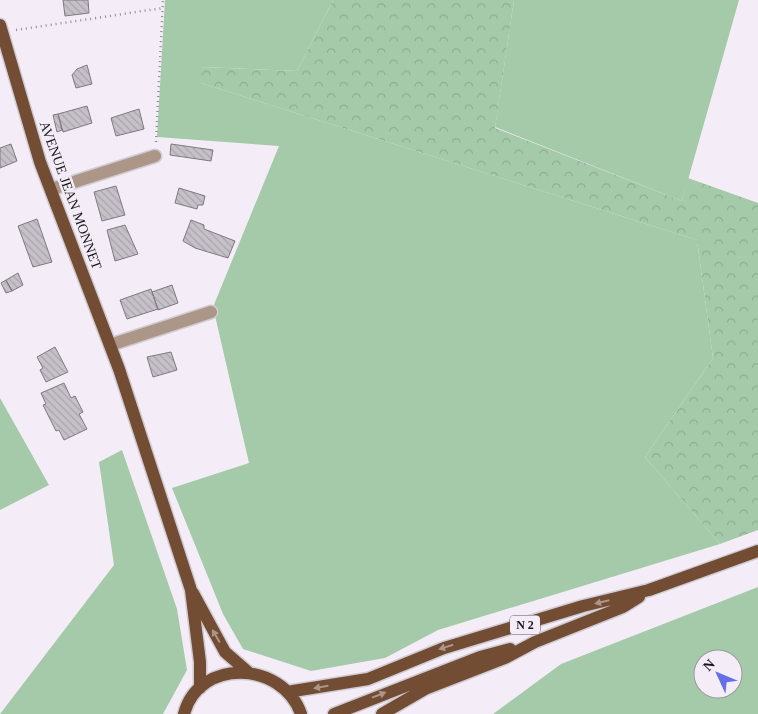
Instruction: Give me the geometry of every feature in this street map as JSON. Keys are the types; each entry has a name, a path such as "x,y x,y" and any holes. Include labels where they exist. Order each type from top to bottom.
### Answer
{"main road":[{"name":"AVENUE JEAN MONNET","path":"1,28 40,162 110,345 191,590"},
{"name":"N 2","path":"287,692 368,679 444,648 583,606 649,590 758,551"},
{"path":"191,590 225,652 248,672"},
{"path":"191,590 200,662 200,688"},
{"name":"N 2","path":"382,714 425,689 505,658 535,642 623,607 649,590"},
{"name":"N 2","path":"334,714 480,657 535,642"},
{"path":"184,714 192,696 200,688 215,677 230,672 248,672 276,681 295,701 301,714"}],"street":[{"path":"52,190 155,156"},
{"path":"110,345 211,312"}],"path":[{"path":"155,156 163,0"},
{"path":"1,28 163,8"}],"green space":[{"path":"165,0 333,0 297,71 202,67 201,83 697,240 713,358 645,457 720,544 438,630 385,658 311,671 243,649 223,614 172,488 249,463 213,307 279,146 157,137"},
{"path":"333,0 514,0 495,128 682,201 688,178 758,203 758,530 720,544 645,457 713,358 697,240 201,83 201,67 297,71"},
{"path":"514,0 739,0 682,201 495,127"},
{"path":"0,398 49,485 0,510"},
{"path":"122,450 177,609 187,670 163,714 0,714 114,565 99,462"},
{"path":"758,587 758,714 493,714 561,664"}],"building":[{"path":"63,0 88,0 89,13 65,16"},
{"path":"87,65 92,84 76,88 72,75 77,69"},
{"path":"87,106 92,123 63,132 58,114"},
{"path":"139,109 144,129 116,136 111,118"},
{"path":"58,114 62,130 57,132 53,115"},
{"path":"11,144 17,161 0,168 0,148"},
{"path":"171,144 213,150 211,161 170,155"},
{"path":"116,186 125,215 102,221 94,192"},
{"path":"179,188 205,196 203,205 198,205 197,209 175,203"},
{"path":"37,219 52,262 33,267 18,226"},
{"path":"191,220 204,225 204,229 235,241 228,258 195,248 183,241"},
{"path":"125,225 138,254 115,261 107,230"},
{"path":"18,273 23,285 12,291 6,280"},
{"path":"6,280 12,291 6,293 1,283"},
{"path":"172,285 178,303 158,310 152,292"},
{"path":"151,289 158,309 127,319 120,300"},
{"path":"55,347 68,372 46,382 40,370 43,368 37,357"},
{"path":"171,352 177,370 153,377 147,357"},
{"path":"64,383 71,398 75,396 83,412 79,414 87,429 64,440 59,430 56,431 43,405 46,404 41,393"}]}
